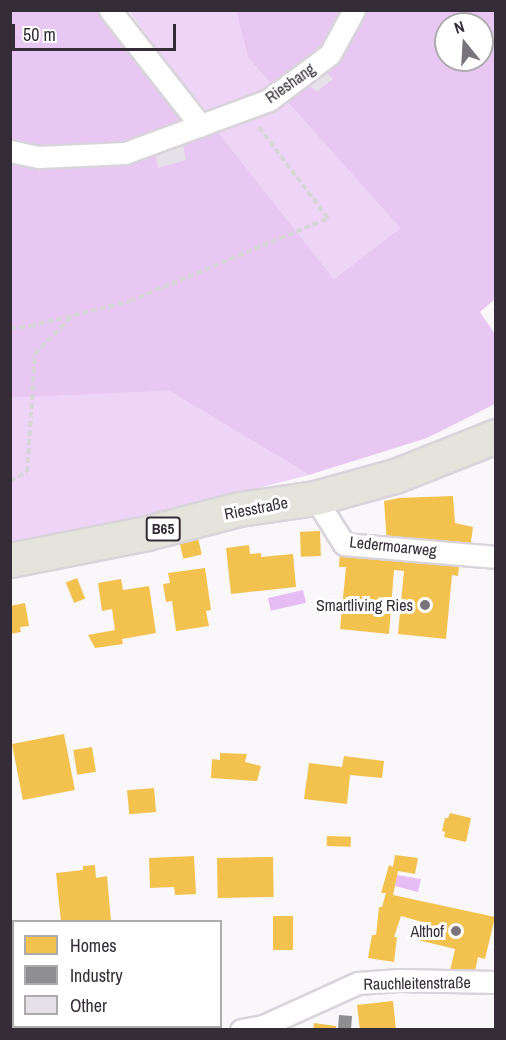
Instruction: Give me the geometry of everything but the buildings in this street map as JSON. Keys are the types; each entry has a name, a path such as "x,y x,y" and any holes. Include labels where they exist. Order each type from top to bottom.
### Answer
{"main road":[{"name":"Riesstraße","path":"10,560 147,533 239,509 315,498 395,477 495,436"}],"street":[{"path":"110,10 201,126"},
{"name":"Rieshang","path":"10,151 39,157 124,153 269,100 330,54 354,10"},
{"name":"Ledermoarweg","path":"315,498 344,544 495,557"},
{"name":"Rauchleitenstraße","path":"241,1029 264,1026 358,983 399,980 495,982"},
{"path":"107,1028 127,1029"}],"path":[{"path":"10,328 130,302 328,218 245,109"},
{"path":"10,481 27,472 35,354 74,315"}],"shaded area":[{"path":"10,11 98,11 182,122 197,105 334,279 400,228 248,58 236,11 495,11 495,299 480,312 495,334 495,404 427,438 309,475 169,391 11,398"},
{"path":"129,11 236,11 248,58 400,228 334,279 197,105"},
{"path":"169,391 309,475 100,528 11,541 10,398"},
{"path":"303,590 306,603 271,611 268,598"},
{"path":"397,875 421,879 418,892 395,886"}],"place":[{"name":"Smartliving Ries","path":"425,605"},
{"name":"Althof","path":"456,931"}]}
